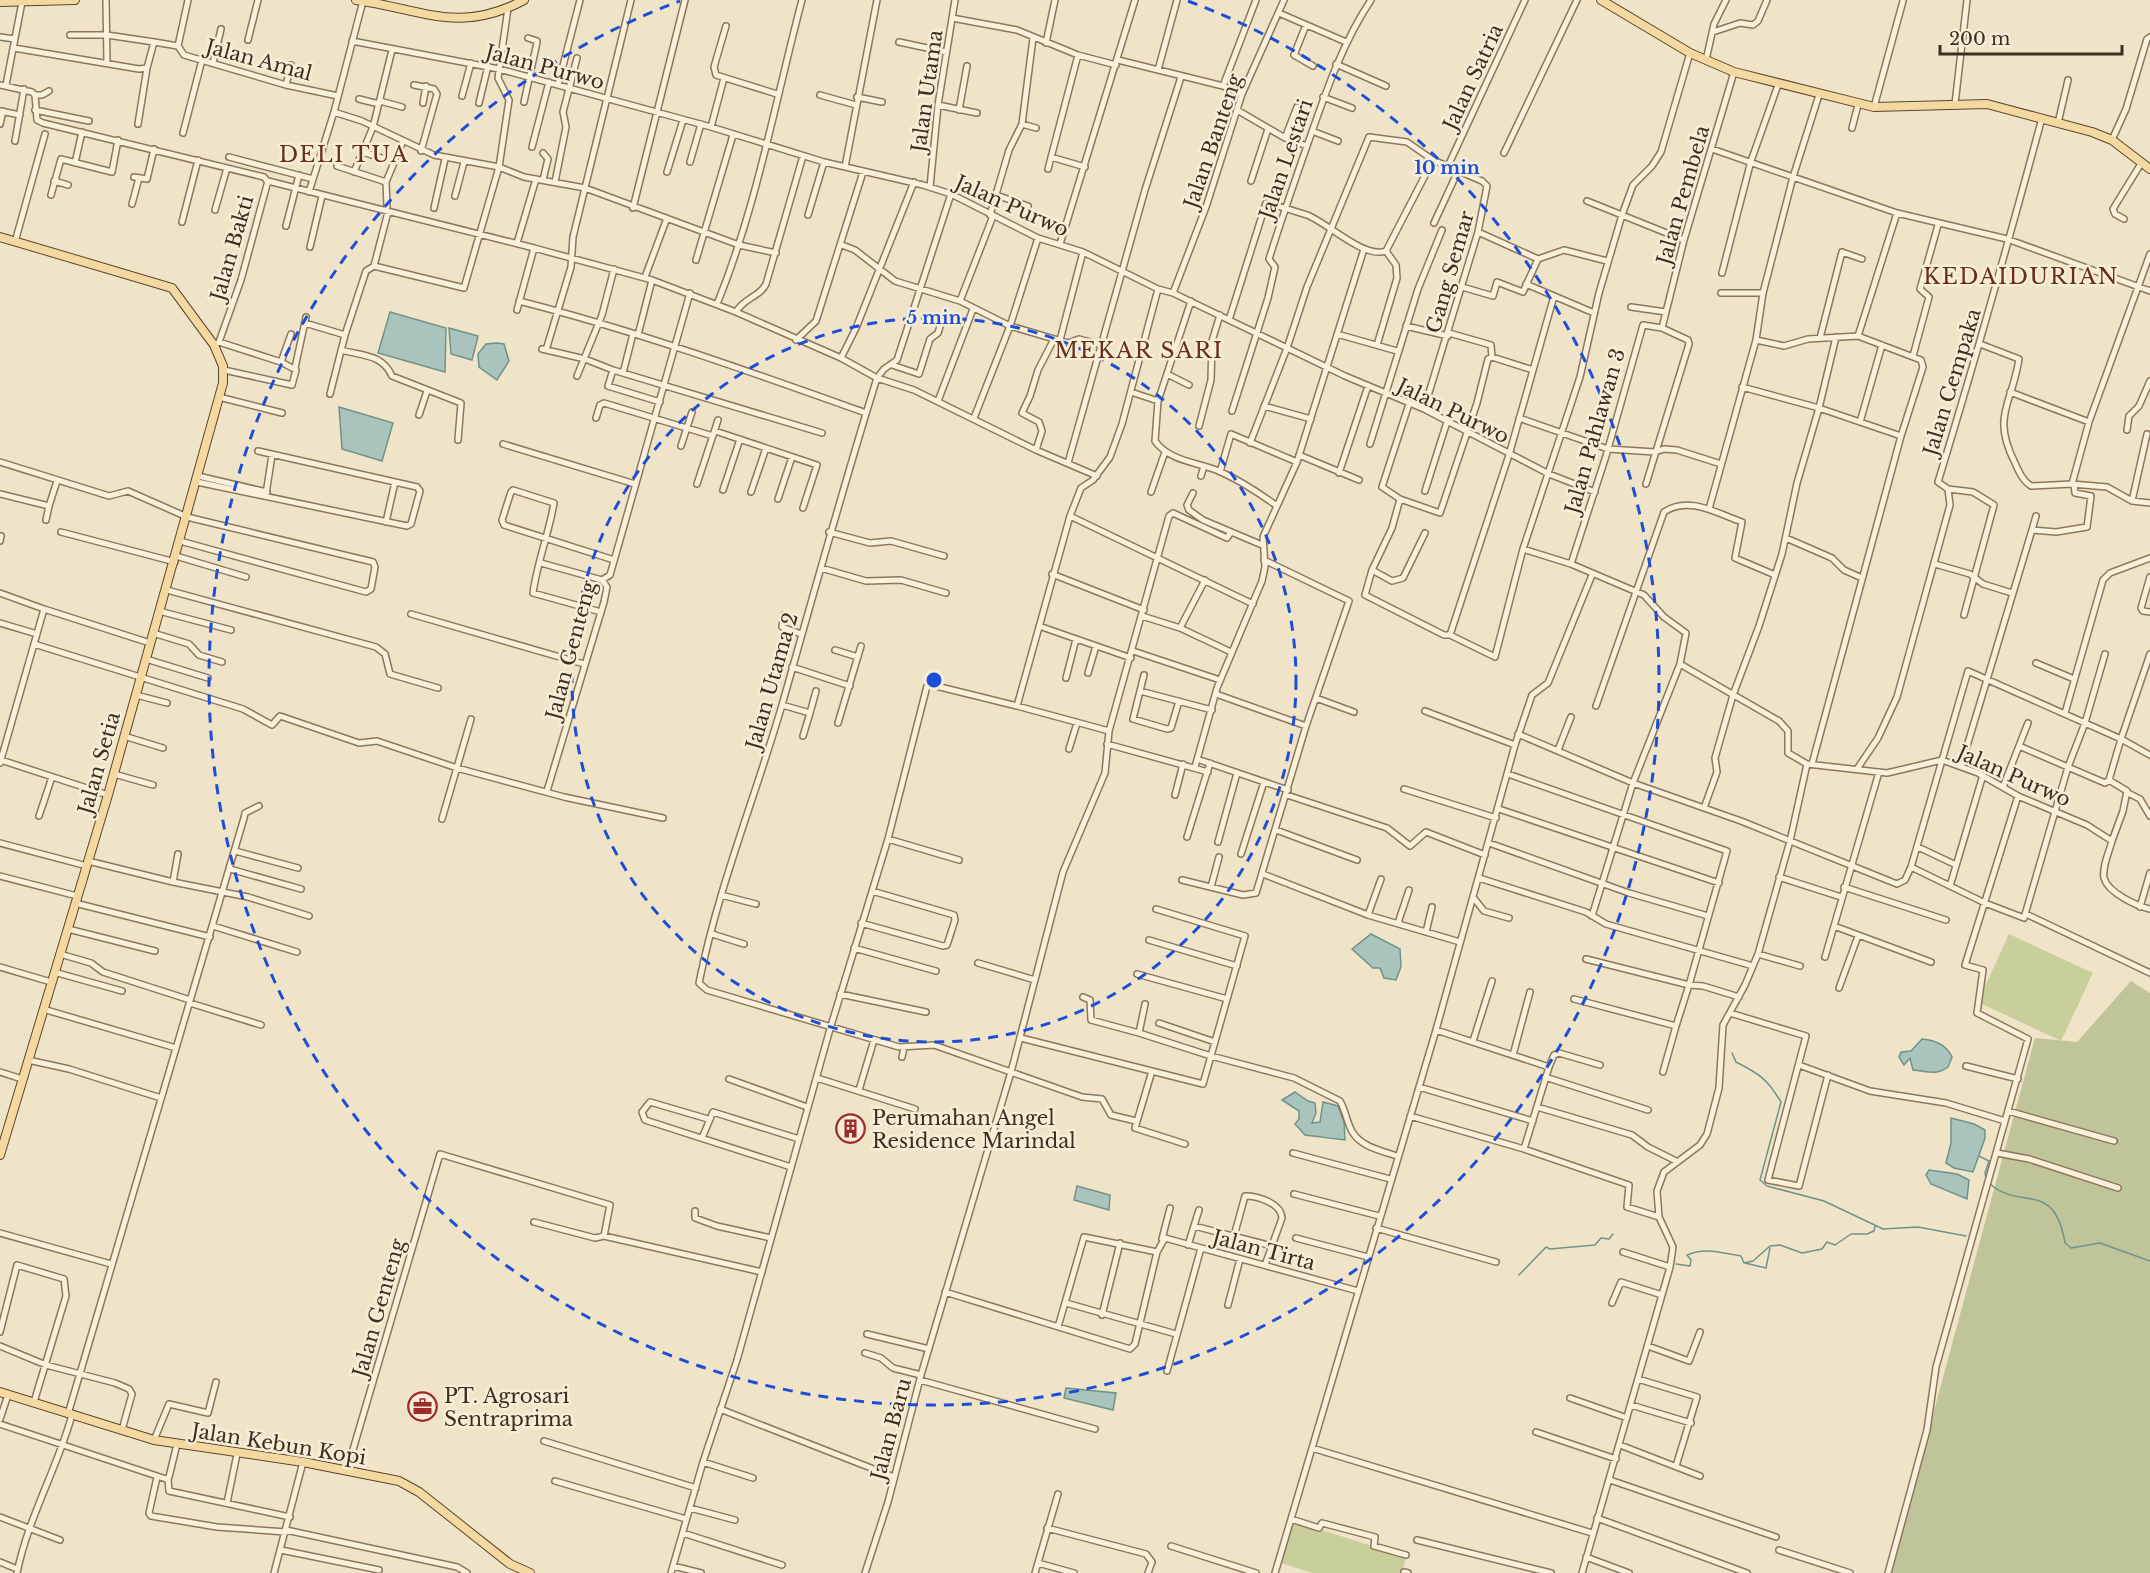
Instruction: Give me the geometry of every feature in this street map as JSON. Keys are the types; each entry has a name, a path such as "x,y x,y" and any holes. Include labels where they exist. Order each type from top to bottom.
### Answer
{"main road":[{"path":"0,2 75,0"},
{"path":"360,1 378,2 431,16 470,19 508,8 524,0"},
{"path":"1601,0 1690,53 1734,72 1858,105 1874,107 1980,103 2042,118 2112,140 2150,169"},
{"path":"0,237 172,288 217,343 224,374"},
{"name":"Jalan Setia","path":"0,1155 3,1135 68,929 167,590 224,374"},
{"name":"Jalan Kebun Kopi","path":"4,1393 154,1440 303,1462 410,1485 510,1564 530,1573"}],"street":[{"path":"106,0 107,63"},
{"path":"70,35 107,35 178,46 188,0"},
{"path":"248,40 258,0"},
{"path":"558,85 580,0"},
{"path":"631,0 573,237 572,257 544,349 585,359 622,373 822,433"},
{"path":"633,208 685,0"},
{"path":"717,304 739,245 767,145 777,94 802,0"},
{"path":"845,167 877,0"},
{"name":"Jalan Utama","path":"930,187 938,105 955,0"},
{"path":"1046,43 1055,0"},
{"path":"1060,244 1135,0"},
{"path":"1158,70 1178,0"},
{"path":"1223,86 1256,0"},
{"name":"Jalan Banteng","path":"1173,292 1206,207 1242,94 1284,0"},
{"name":"Jalan Lestari","path":"1232,411 1274,268 1269,259 1284,210 1336,64 1371,0"},
{"name":"Jalan Satria","path":"1448,166 1525,0"},
{"path":"1504,153 1578,0"},
{"path":"1706,60 1716,16 1726,0"},
{"path":"1713,32 1740,23 1753,25 1758,21 1767,0"},
{"path":"1955,104 1967,0"},
{"path":"309,192 334,112 360,1"},
{"path":"1874,107 1903,1"},
{"path":"22,2 14,48 3,85 24,89 35,95 42,95 49,91"},
{"path":"374,266 464,288 499,167 508,100 498,80 508,8"},
{"path":"1279,13 1346,42"},
{"path":"952,18 1017,30 1078,55 1158,70 1223,86 1242,94"},
{"path":"1306,25 1294,55 1313,66"},
{"path":"726,26 714,72 724,78 777,94"},
{"path":"213,63 221,28"},
{"path":"0,37 15,39"},
{"path":"2112,140 2122,120 2146,39 2150,37"},
{"path":"524,102 537,41 528,38"},
{"path":"960,302 992,216 1009,150 1022,124 1033,38"},
{"name":"Jalan Purwo","path":"352,41 488,66 701,124 824,162 914,182 951,194 1038,238 1083,252 1158,289 1173,292 1327,368 1424,410 1509,455 1594,492"},
{"path":"138,124 147,68 154,42"},
{"path":"899,42 946,52"},
{"name":"Jalan Amal","path":"178,46 184,55 286,85 338,96"},
{"path":"14,48 134,69 147,68"},
{"path":"354,172 373,127 392,50"},
{"path":"1400,499 1389,537 1364,591 1366,596 1444,635 1450,635 1495,657 1523,549 1580,377 1607,261 1633,185 1652,166 1661,152 1690,53"},
{"path":"1048,169 1078,55"},
{"path":"555,182 566,127 563,115 577,58"},
{"path":"183,133 202,60"},
{"path":"462,96 471,63"},
{"path":"1336,64 1386,86"},
{"path":"286,85 291,66"},
{"path":"479,103 488,66"},
{"path":"959,110 967,66"},
{"name":"Jalan Pembela","path":"1662,328 1684,240 1734,72"},
{"path":"1068,463 1122,272 1181,77"},
{"path":"711,127 724,78"},
{"path":"2058,123 2068,80"},
{"path":"532,147 549,82"},
{"path":"414,85 434,89 436,94 421,151"},
{"path":"1722,273 1751,161 1778,85"},
{"path":"423,103 426,86"},
{"path":"15,141 24,89"},
{"path":"35,95 35,110 41,122 266,179 267,167"},
{"path":"820,95 856,105"},
{"path":"1709,509 1756,340 1763,292 1793,177 1819,95"},
{"path":"857,97 882,102"},
{"path":"1323,97 1352,108"},
{"path":"359,99 402,107"},
{"path":"938,105 977,113"},
{"path":"1852,128 1858,105"},
{"path":"1285,138 1297,107"},
{"path":"35,110 89,121"},
{"path":"1237,110 1285,138 1306,146"},
{"path":"0,124 2,111 20,115"},
{"path":"334,112 444,159 499,167 536,179 585,188 608,195 633,208 739,245 776,253"},
{"name":"Jalan Cempaka","path":"1948,489 1938,482 1980,344 2042,118"},
{"path":"667,172 683,120"},
{"path":"690,162 701,124"},
{"path":"1022,124 1036,128"},
{"path":"1251,181 1268,129"},
{"path":"1312,131 1338,141"},
{"path":"75,163 82,132"},
{"path":"15,242 45,134"},
{"path":"696,260 733,135"},
{"name":"Gang Semar","path":"1330,229 1369,137 1403,141 1433,160 1487,184 1478,232 1424,410"},
{"path":"51,195 61,159 112,172 118,140"},
{"path":"330,394 345,335 365,274 374,266 388,210 386,182 403,141"},
{"path":"132,204 136,178 147,179 154,149"},
{"path":"1712,149 1897,213 1938,225 2007,239 2150,291"},
{"path":"362,152 382,158"},
{"path":"543,153 548,159 543,180"},
{"path":"736,312 743,300 763,290 776,253 803,156"},
{"path":"229,157 313,179"},
{"path":"1051,157 1085,167"},
{"path":"434,208 444,159"},
{"path":"182,222 198,160"},
{"path":"1229,320 1264,204 1307,216 1364,249 1379,253 1386,251 1433,160"},
{"path":"455,196 464,162"},
{"path":"808,215 824,162"},
{"path":"2124,219 2115,214 2113,209 2142,162"},
{"path":"338,166 386,182"},
{"path":"215,210 227,168"},
{"path":"796,340 816,321 842,245 863,171"},
{"path":"1434,223 1458,171"},
{"path":"286,226 299,175"},
{"name":"Jalan Bakti","path":"217,343 241,280 266,179 322,196 388,210 572,257 690,292 841,358 877,378 914,390 1036,450 1097,476"},
{"path":"517,243 536,179"},
{"path":"54,181 68,185"},
{"path":"841,358 914,182"},
{"path":"877,378 884,369 897,360 951,194"},
{"path":"996,195 1028,206"},
{"path":"310,247 322,196"},
{"path":"1587,201 1684,240"},
{"path":"1858,336 1897,213"},
{"path":"645,277 667,218"},
{"path":"1913,356 1929,298 1920,289 1938,225"},
{"path":"1250,443 1330,229"},
{"path":"1370,444 1397,351 1442,230"},
{"path":"1478,232 1538,259 1564,250 1607,261"},
{"path":"974,418 1010,326 1038,238"},
{"path":"842,245 855,250 895,281 960,302 1010,326 1068,343 1079,339 1102,345"},
{"path":"517,310 534,248"},
{"path":"1195,767 1220,680 1262,581 1264,560 1262,545 1298,459 1364,249"},
{"path":"1377,345 1397,278 1396,266 1386,251"},
{"path":"1036,450 1042,431 1039,422 1022,413 1038,370 1057,340 1083,252"},
{"path":"1821,338 1842,252 1862,259"},
{"path":"2032,530 2056,532 2086,528 2091,496 2075,493 2073,484 2089,422 2150,254"},
{"path":"1462,287 1493,296 1497,282 1523,292 1538,259"},
{"path":"577,376 598,322 614,270"},
{"path":"622,373 652,280"},
{"path":"1526,284 1594,313"},
{"path":"1017,706 1052,573 1070,516 1081,488 1097,476 1110,457 1131,392 1158,289"},
{"name":"Jalan Genteng","path":"547,791 607,589 602,580 610,575 690,292"},
{"path":"1721,293 1763,292"},
{"path":"1450,635 1509,455 1554,296"},
{"path":"519,301 675,346 866,413"},
{"path":"1191,301 1158,401 1155,441 1165,452 1221,472 1257,491 1277,506"},
{"path":"1631,307 1666,312"},
{"path":"938,401 973,309"},
{"path":"1198,426 1212,380 1212,341 1220,315"},
{"path":"224,374 292,385 305,320 345,335"},
{"path":"892,365 919,374 930,339 938,333 942,320"},
{"path":"1406,326 1491,345 1491,357 1487,360 1441,512 1400,499 1384,490 1383,485 1409,404"},
{"name":"Jalan Pahlawan 3","path":"1571,564 1608,449 1641,327 1662,328"},
{"path":"1646,484 1689,344 1688,340 1662,328"},
{"path":"281,362 291,334"},
{"path":"1337,334 1397,351"},
{"path":"1582,1573 1670,1267 1673,1247 1659,1217 1657,1191 1663,1173 1700,1145 1707,1134 1719,1088 1721,1035 1758,954 1901,436 1923,367 1921,360 1913,356 1858,336 1800,340 1784,346 1756,340"},
{"path":"1704,808 1717,772 1715,758 1732,696 1759,626 1786,538 1797,483 1820,408 1836,337"},
{"path":"217,343 295,368"},
{"path":"1980,344 2018,358 2002,419 2003,434 2021,476 2031,486 2073,484 2107,487 2132,501 2150,503"},
{"path":"1860,422 1882,345"},
{"path":"341,350 381,361 388,365 392,376 461,403 458,440"},
{"path":"1491,357 1533,370"},
{"path":"614,370 608,386 660,402"},
{"path":"1167,374 1189,385"},
{"name":"Jalan Utama 2","path":"830,1029 707,990 699,983 721,895 782,705 829,532 877,378"},
{"path":"2127,430 2130,416 2139,406 2150,381"},
{"path":"1339,473 1368,386"},
{"path":"1742,387 1820,408 1901,436"},
{"path":"419,415 427,391"},
{"path":"1131,392 1158,401"},
{"path":"2010,392 2089,422"},
{"path":"219,397 282,413"},
{"path":"596,418 602,403 656,417 687,428 740,439 817,465 803,508"},
{"path":"1264,406 1311,419"},
{"path":"681,446 693,412"},
{"path":"1519,418 1608,449 1655,452 1664,449 1677,450 1722,464"},
{"path":"697,484 718,420"},
{"path":"1425,491 1447,422"},
{"path":"2132,501 2146,434"},
{"path":"1221,472 1232,435 1359,480"},
{"path":"723,490 740,439"},
{"path":"503,444 635,484"},
{"path":"751,492 766,448"},
{"path":"198,479 410,526 420,491 417,487 258,451"},
{"path":"1151,492 1165,452"},
{"path":"267,494 272,455"},
{"path":"778,498 792,457"},
{"path":"0,462 109,496 128,491 187,517 373,562 375,567 371,589 366,592 180,541"},
{"path":"1201,476 1204,466"},
{"path":"45,520 57,481"},
{"path":"386,522 395,482"},
{"path":"1857,769 1891,714 1950,505 1948,489 1973,492 1994,505 1964,615"},
{"path":"601,612 533,593 541,563 546,538 553,501 512,490 502,520 504,525 546,538 614,560"},
{"path":"1193,493 1187,505 1189,510 1203,520 1262,545"},
{"path":"0,494 49,506"},
{"path":"1596,706 1638,593 1664,512 1684,505 1709,509 1743,524 1735,558 1775,575"},
{"name":"Jalan Baru","path":"865,1573 894,1477 920,1377 1021,1038 1063,872 1105,773 1110,731 1144,610 1156,556 1171,513 1227,538 1231,532"},
{"path":"1070,516 1253,604"},
{"path":"1961,766 2036,516"},
{"path":"61,532 246,577"},
{"path":"829,532 870,543 891,541 944,556"},
{"path":"1372,570 1392,581 1403,578 1425,533"},
{"path":"1786,538 1832,558 1844,570 1862,578"},
{"path":"1523,549 1571,564 1648,598 1664,617 1686,633 1680,664 1633,783 1593,916"},
{"path":"2065,713 2103,580 2110,573 2150,558"},
{"path":"1182,880 1253,895 1263,874 1306,726 1349,600 1264,560"},
{"path":"541,563 602,580"},
{"path":"1935,564 2012,593"},
{"path":"821,568 866,581 901,580 946,593"},
{"path":"1052,573 1144,610"},
{"path":"1275,1573 1396,1156 1436,1030 1518,734 1533,693 1548,683 1592,575"},
{"path":"2150,577 2141,608 2143,611 2150,612"},
{"path":"1180,628 1205,580"},
{"path":"167,590 376,647 385,654 390,674 438,688"},
{"path":"0,594 150,643"},
{"path":"44,609 0,761 108,795"},
{"path":"159,611 231,630"},
{"path":"411,614 584,664"},
{"path":"784,615 782,627 801,634"},
{"path":"1142,616 1180,628 1231,652"},
{"path":"0,623 37,634"},
{"path":"1039,626 1131,658"},
{"path":"153,633 189,644 199,655 222,662"},
{"path":"1066,678 1076,639"},
{"path":"34,644 243,709 272,725 280,716 357,742 377,741 457,768 663,818"},
{"path":"838,723 861,646"},
{"path":"1088,674 1096,646"},
{"path":"835,650 858,657"},
{"path":"1133,651 1220,680"},
{"path":"2025,916 2054,811 2085,723 2105,654"},
{"path":"2019,747 2105,783 2109,780 2150,654"},
{"path":"146,660 208,678"},
{"path":"2036,663 2074,679"},
{"path":"1680,664 1779,721 1788,731 1788,753 1809,764"},
{"path":"792,668 850,686"},
{"path":"1518,734 1633,783 1852,864 1897,884 1905,880 1918,847 1967,672 1986,677 1998,686 2065,713 2150,755"},
{"path":"1144,675 1132,718 1167,729 1173,726 1179,701"},
{"path":"671,1573 703,1461 737,1360 807,1107 888,839 927,686 932,685 1110,731"},
{"path":"803,736 816,691"},
{"path":"1140,691 1212,710"},
{"path":"1216,694 1306,726"},
{"path":"136,695 167,704"},
{"path":"1316,698 1354,712"},
{"path":"782,705 810,713"},
{"path":"1425,711 1515,745"},
{"path":"1558,750 1571,717"},
{"path":"442,819 471,719"},
{"path":"1069,749 1077,723"},
{"path":"2003,787 2028,723"},
{"path":"124,736 164,748"},
{"path":"1107,744 1208,772"},
{"path":"1197,759 1388,828 1410,846 1426,832 1485,855"},
{"name":"Jalan Purwo","path":"1809,764 1879,772 1904,771 1942,760 1983,775 2018,796 2087,825 2112,841"},
{"path":"1187,837 1210,763"},
{"path":"1175,795 1183,764"},
{"path":"1825,957 1879,772"},
{"path":"1218,842 1237,773"},
{"path":"114,774 153,785"},
{"path":"1508,774 1623,816 1727,850 1663,1072"},
{"path":"1950,886 1983,775"},
{"path":"39,816 52,777"},
{"path":"2109,780 2140,799 2150,816"},
{"path":"1241,854 1264,782"},
{"path":"1404,789 1496,818"},
{"path":"2128,793 2112,841 2104,878 2130,903 2150,909"},
{"path":"1888,1573 1927,1430 1936,1367 1985,1185 1997,1153 2018,1079 2027,1038 1977,1013 1983,970 1965,965 2018,796"},
{"path":"0,1562 17,1571 28,1528 63,1446 78,1374 210,937 245,813 259,806"},
{"path":"1499,808 1719,883"},
{"path":"1276,830 1357,860"},
{"path":"888,839 959,860"},
{"path":"0,843 172,882 223,891 309,916"},
{"path":"1489,843 1602,883 1708,916"},
{"path":"1918,847 1956,865"},
{"path":"235,851 298,868"},
{"path":"172,882 178,854"},
{"path":"1211,887 1218,857"},
{"path":"1911,867 1985,903 2025,916 2150,973"},
{"path":"230,869 301,889"},
{"path":"2140,907 2150,873"},
{"path":"1263,874 1368,915 1460,942"},
{"path":"0,876 210,937"},
{"path":"1779,877 1842,897"},
{"path":"1479,878 1593,916 1606,924 1753,966"},
{"path":"1368,915 1381,879"},
{"path":"1844,887 1946,920"},
{"path":"1398,923 1409,890"},
{"path":"861,923 943,946 947,945 955,920 954,915 872,891"},
{"path":"721,895 756,904"},
{"path":"1473,897 1484,911 1509,918"},
{"path":"1426,932 1432,907"},
{"path":"1021,1038 1202,1085 1244,935 1156,909"},
{"path":"213,926 297,952"},
{"path":"1834,926 1931,962"},
{"path":"68,929 155,951"},
{"path":"712,934 744,944"},
{"path":"1839,988 1858,936"},
{"path":"1149,940 1237,966"},
{"path":"854,948 936,971"},
{"path":"60,954 91,963 103,972 261,1025"},
{"path":"1758,954 1800,966"},
{"path":"1586,959 1689,985 1703,986 1739,997"},
{"path":"978,963 1035,980"},
{"path":"0,967 51,982"},
{"path":"54,972 122,991"},
{"path":"1137,974 1227,999"},
{"path":"1473,1041 1492,981"},
{"path":"1513,1055 1530,992"},
{"path":"840,994 926,1012"},
{"path":"1083,997 1090,1000 1091,1020 1294,1078 1340,1101 1353,1133 1359,1139 1370,1147 1396,1156"},
{"path":"1574,999 1676,1026"},
{"path":"1139,1033 1145,1004"},
{"path":"43,1009 176,1048"},
{"path":"1730,1013 1806,1036 1768,1180 1799,1186 1828,1075"},
{"path":"1159,1023 1215,1042"},
{"path":"830,1029 904,1048 934,1044 1082,1097 1102,1099 1111,1115 1136,1121"},
{"path":"1436,1030 1549,1067"},
{"path":"859,1090 874,1040"},
{"path":"902,1057 904,1048"},
{"path":"1524,1149 1545,1077 1554,1055 1559,1053 1600,1065"},
{"path":"28,1060 69,1069 161,1098"},
{"path":"1799,1065 1870,1091 1891,1092 1946,1103 2005,1120"},
{"path":"1966,1066 2018,1079"},
{"path":"1152,1071 1136,1121 1136,1130 1185,1144"},
{"path":"0,1072 22,1080"},
{"path":"1545,1077 1648,1110"},
{"path":"817,1078 915,1109"},
{"path":"729,1079 807,1107"},
{"path":"1419,1087 1533,1120"},
{"path":"708,1119 650,1102 643,1108 645,1120 791,1167"},
{"path":"1537,1107 1632,1135 1648,1147 1676,1161"},
{"path":"2008,1111 2114,1141"},
{"path":"702,1138 711,1113 717,1113 799,1139"},
{"path":"1410,1116 1524,1149 1629,1185 1627,1207 1659,1217"},
{"path":"1293,1153 1390,1179"},
{"path":"1997,1153 2030,1159 2118,1188"},
{"name":"Jalan Genteng","path":"347,1470 440,1154 610,1205 604,1236"},
{"path":"1294,1194 1379,1216"},
{"path":"1234,1236 1243,1198 1251,1196 1271,1203 1282,1214 1265,1265"},
{"path":"945,1292 1130,1349 1135,1344 1170,1209"},
{"path":"1188,1245 1199,1210"},
{"path":"695,1211 695,1218 717,1226 771,1238"},
{"path":"534,1222 595,1238 604,1236 762,1272"},
{"path":"1194,1226 1272,1246"},
{"path":"1376,1228 1496,1262"},
{"path":"0,1233 111,1264"},
{"path":"1058,1327 1082,1237 1157,1252"},
{"path":"1296,1238 1368,1257"},
{"name":"Jalan Tirta","path":"1162,1239 1358,1291"},
{"path":"1102,1315 1120,1243"},
{"path":"1167,1371 1201,1248"},
{"path":"1623,1252 1670,1267"},
{"path":"1228,1305 1240,1259"},
{"path":"0,1332 17,1265 62,1277 65,1280 66,1296 34,1402"},
{"path":"1612,1303 1621,1282 1662,1295"},
{"path":"1066,1303 1176,1334"},
{"path":"1648,1346 1689,1361 1700,1332"},
{"path":"867,1334 929,1349"},
{"path":"0,1346 46,1365 115,1383 131,1391 122,1430"},
{"path":"865,1353 881,1358 893,1368 920,1377 1095,1429"},
{"path":"1638,1379 1697,1397 1691,1423 1676,1466"},
{"path":"154,1440 169,1404 208,1413 216,1382"},
{"path":"4,1393 0,1421 63,1446 168,1479"},
{"path":"1570,1398 1627,1418"},
{"path":"1631,1406 1691,1423"},
{"path":"720,1409 894,1477"},
{"path":"1536,1432 1616,1459"},
{"path":"544,1441 696,1488"},
{"path":"177,1444 168,1479 169,1491 290,1517"},
{"path":"1620,1445 1700,1476"},
{"path":"1312,1448 1592,1533"},
{"path":"227,1503 237,1454"},
{"path":"703,1461 753,1478"},
{"path":"274,1573 303,1462"},
{"path":"157,1477 149,1513 151,1516 217,1527 286,1531 446,1564 467,1573"},
{"path":"1610,1480 1776,1537"},
{"path":"555,1481 686,1519"},
{"path":"1035,1573 1058,1494"},
{"path":"690,1508 735,1520"},
{"path":"0,1518 60,1540"},
{"path":"1598,1518 1747,1573"},
{"path":"1291,1519 1319,1528 1322,1523 1374,1537 1374,1546 1406,1556"},
{"path":"1047,1528 1146,1554 1152,1562 1148,1573"},
{"path":"683,1533 782,1565"},
{"path":"1417,1540 1551,1573"},
{"path":"1171,1546 1256,1573"},
{"path":"281,1550 379,1570"},
{"path":"1779,1550 1850,1573"},
{"path":"1586,1557 1629,1573"},
{"path":"1038,1563 1074,1573"},
{"path":"674,1566 701,1573"}],"green space":[{"path":"2009,934 2093,973 2061,1041 1978,1002"},
{"path":"2131,981 2150,993 2150,1573 1890,1573 2035,1038 2077,1042"},
{"path":"1294,1521 1403,1556 1406,1558 1402,1573 1313,1573 1280,1563"}],"water":[{"path":"390,312 446,328 445,372 378,353"},
{"path":"449,328 478,336 472,360 451,354"},
{"path":"486,344 504,344 509,361 497,380 479,367 478,354"},
{"path":"339,407 393,423 382,461 342,449"},
{"path":"1371,934 1400,949 1401,967 1396,980 1384,978 1380,968 1373,968 1352,949"},
{"path":"1922,1039 1936,1042 1947,1049 1952,1057 1948,1067 1935,1072 1913,1070 1910,1058 1904,1065 1899,1057 1901,1052 1911,1051"},
{"path":"1295,1092 1315,1103 1316,1113 1312,1123 1320,1122 1323,1102 1338,1106 1344,1122 1345,1140 1305,1135 1295,1124 1299,1119 1299,1111 1282,1100"},
{"path":"1951,1118 1974,1124 1985,1130 1985,1138 1973,1172 1954,1168 1946,1163 1951,1143"},
{"path":"1929,1170 1957,1174 1969,1180 1967,1199 1931,1184 1926,1175"},
{"path":"1077,1186 1110,1195 1109,1210 1074,1200"},
{"path":"1066,1388 1116,1393 1113,1410 1064,1398"}],"waterway":[{"path":"1732,1053 1736,1062 1767,1082 1781,1102 1760,1180 1767,1186 1824,1201 1883,1229 1918,1227 1966,1236"},
{"path":"1979,1156 1989,1161 1985,1173 1986,1179"},
{"path":"1989,1183 2001,1191 2044,1203 2053,1210 2060,1223 2065,1243 2071,1248 2100,1243 2150,1261"},
{"path":"1676,1264 1690,1266 1691,1260 1687,1255 1701,1251 1741,1256 1744,1263 1753,1261 1770,1246 1780,1245 1802,1253 1822,1249 1827,1242 1835,1245 1851,1234 1867,1234 1874,1231 1875,1226"},
{"path":"1519,1275 1546,1247 1550,1249 1595,1245 1601,1238 1609,1239 1613,1234"},
{"path":"1745,1263 1766,1268 1770,1248"}],"place":[{"name":"Perumahan Angel Residence Marindal","path":"851,1129"},
{"name":"PT. Agrosari Sentraprima","path":"423,1407"}],"district":[{"name":"DELI TUA","path":"344,154"},
{"name":"KEDAIDURIAN","path":"2021,276"},
{"name":"MEKAR SARI","path":"1139,350"}]}
